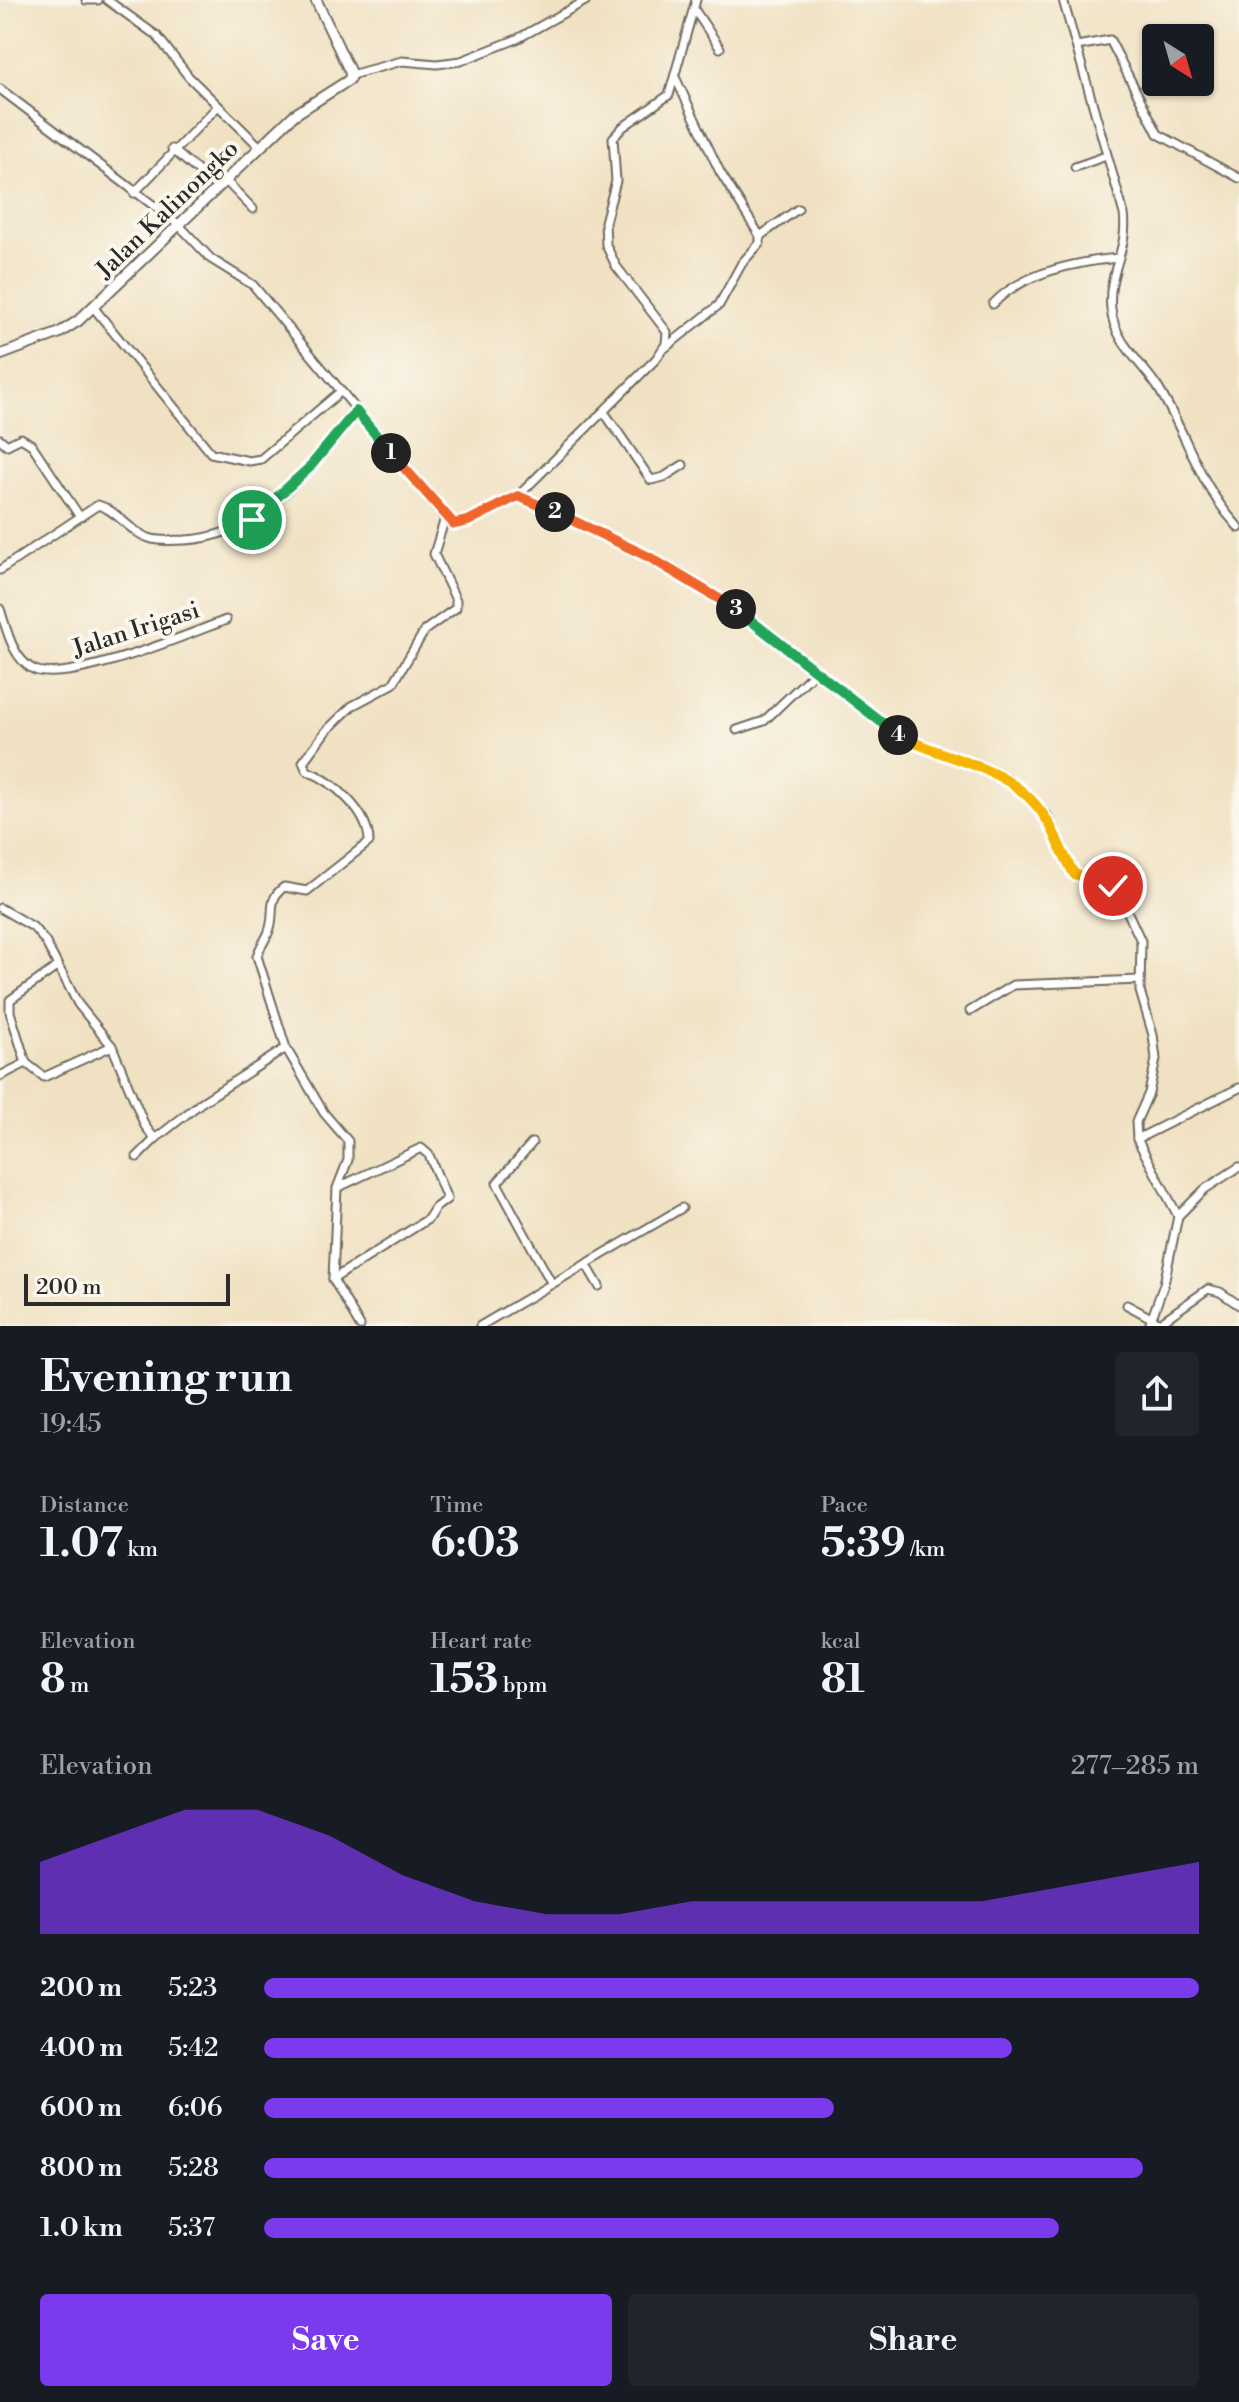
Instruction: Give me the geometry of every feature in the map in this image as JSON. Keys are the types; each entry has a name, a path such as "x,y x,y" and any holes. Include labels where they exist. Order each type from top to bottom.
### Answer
{"street":[{"path":"86,0 98,0"},
{"path":"107,0 152,31 218,106 260,147"},
{"path":"316,0 351,75 402,61 437,64 461,61 517,39 587,0"},
{"path":"664,348 667,332 616,266 606,245 604,227 616,181 611,148 613,138 623,127 666,100 676,79 696,0"},
{"path":"1063,0 1126,232 1110,287 1115,326 1126,348 1160,393 1210,495 1239,528"},
{"path":"694,9 720,48"},
{"path":"1077,46 1110,40 1158,134 1239,178"},
{"name":"Jalan Kalinongko","path":"0,355 65,330 94,308 260,147 302,109 351,75"},
{"path":"0,89 178,224 207,256 253,285 445,518 454,524 518,496 664,348 724,300 737,270 759,246 760,236 720,172 676,79"},
{"path":"134,193 172,149 218,106"},
{"path":"172,149 253,209"},
{"path":"1075,167 1106,156"},
{"path":"760,236 798,209"},
{"path":"993,304 1005,291 1025,280 1118,258"},
{"path":"94,308 160,388 193,436 211,453 222,458 261,459 340,392"},
{"path":"0,570 101,505 130,529 160,540 201,539 228,534 267,508 309,468 356,411"},
{"path":"604,412 651,480 664,477 683,465"},
{"path":"0,439 7,445 19,438 32,445 80,517"},
{"path":"518,496 672,570 757,623 892,732 1008,780 1036,802 1050,820 1074,874 1109,884 1123,898 1141,941 1140,980 1156,1059 1149,1093 1136,1122 1137,1139 1178,1216"},
{"path":"360,1326 333,1279 337,1188 348,1160 348,1141 324,1113 286,1048 257,956 270,929 273,898 284,887 307,891 369,841 367,831 340,791 326,778 307,771 303,762 326,731 352,706 393,684 425,630 456,608 456,600 434,554 445,518"},
{"name":"Jalan Irigasi","path":"0,609 21,659 36,671 47,673 77,670 226,620"},
{"path":"737,730 764,721 815,672"},
{"path":"0,908 37,932 78,1004 112,1046 145,1126 155,1139"},
{"path":"58,966 10,1000 10,1012 26,1063 44,1077 112,1046"},
{"path":"970,1011 1013,985 1140,980"},
{"path":"137,1157 202,1102 286,1048"},
{"path":"0,1076 26,1063"},
{"path":"1137,1139 1239,1088"},
{"path":"532,1143 497,1183 552,1284"},
{"path":"333,1279 428,1219 435,1208 447,1199 429,1155 421,1148 337,1188"},
{"path":"1157,1323 1178,1216 1205,1189 1239,1167"},
{"path":"480,1326 682,1208"},
{"path":"586,1264 599,1286"},
{"path":"1157,1323 1208,1289 1220,1292 1239,1305"},
{"path":"1127,1305 1157,1323"}],"route":[{"path":"252,520 309,468 356,411 449,521 454,524 468,521 518,496 649,557 757,623 892,732 1008,780 1047,815 1074,874 1113,886"}]}
